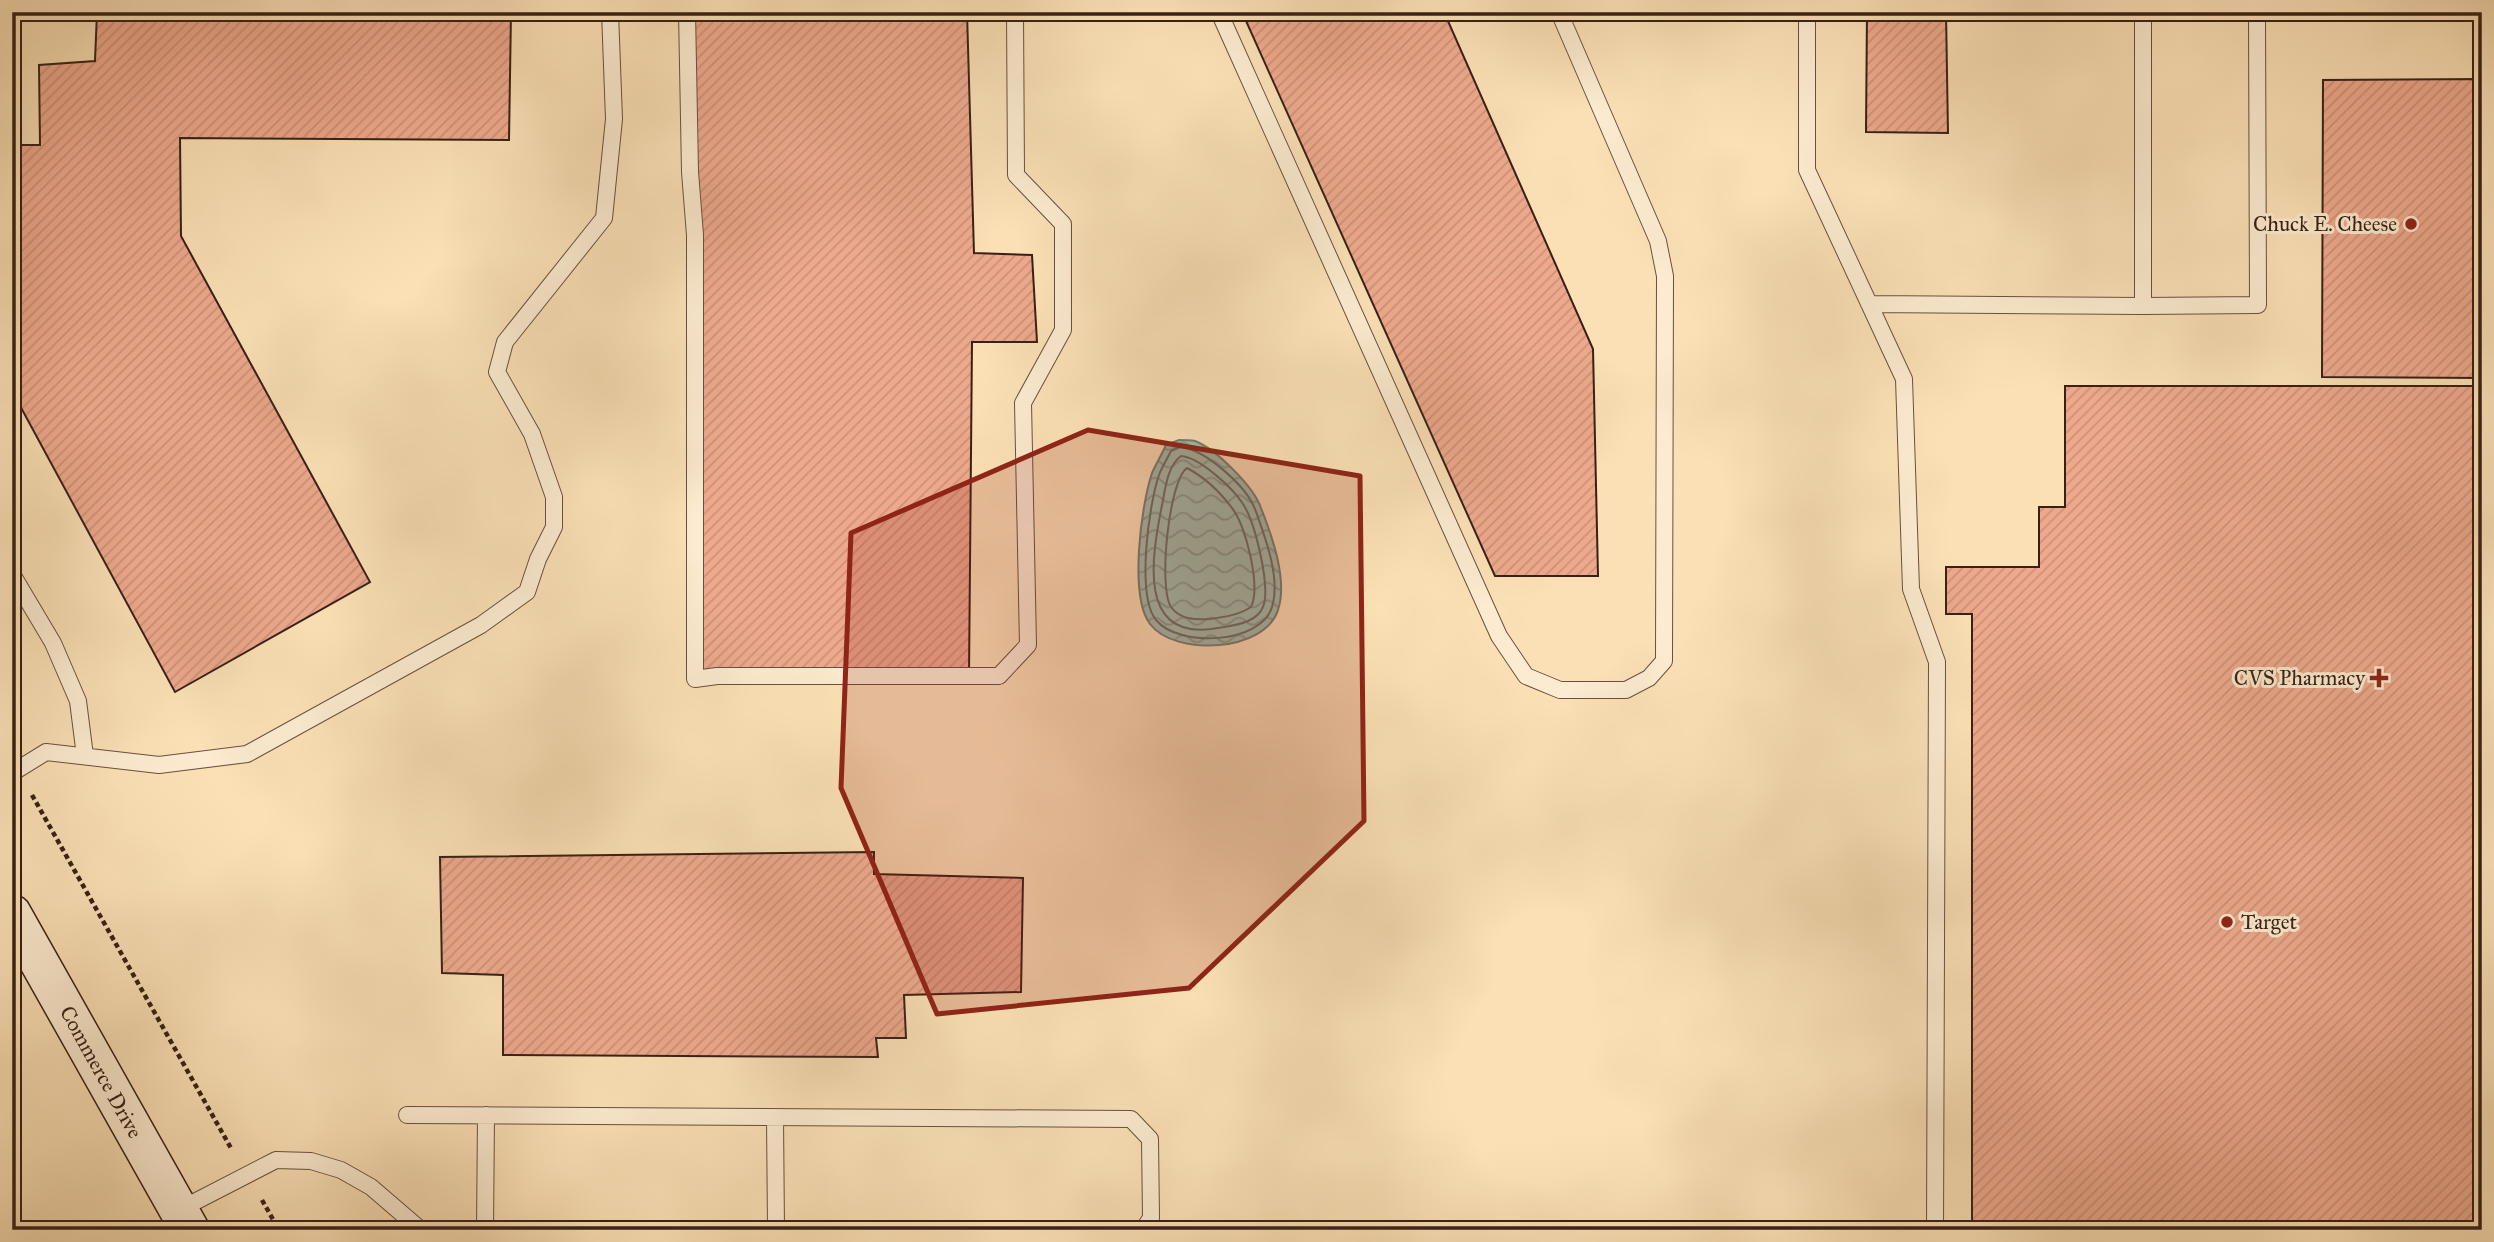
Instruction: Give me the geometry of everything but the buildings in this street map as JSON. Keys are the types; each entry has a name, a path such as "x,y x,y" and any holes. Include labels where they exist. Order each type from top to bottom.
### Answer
{"street":[{"name":"Commerce Drive","path":"12,914 185,1220"}],"lane":[{"path":"15,771 46,752 159,765 247,754 481,625 527,592 538,559 554,527 554,496 532,434 497,372 505,342 604,218 614,119 611,12"},
{"path":"687,12 690,172 695,235 695,679 717,676 999,676 1028,645 1023,403 1063,330 1063,224 1016,175 1015,12"},
{"path":"1219,12 1499,636 1526,676 1560,690 1626,690 1649,678 1664,661 1665,275 1658,242 1559,12"},
{"path":"1807,12 1807,170 1904,379 1911,589 1937,662 1935,1230"},
{"path":"2143,12 2143,306"},
{"path":"1869,304 2258,305 2257,12"},
{"path":"12,574 53,643 78,701 85,756"},
{"path":"407,1115 1131,1119 1150,1139 1151,1218 1143,1230"},
{"path":"485,1230 486,1115"},
{"path":"775,1116 776,1230"},
{"path":"185,1220 246,1175 276,1160 311,1161 341,1170 371,1187 421,1230"}],"path":[{"path":"15,771 279,1230"}],"highlighted area":[{"path":"1088,430 1360,476 1364,821 1189,988 937,1014 841,788 851,533"}],"water":[{"path":"1179,440 1195,441 1204,445 1243,480 1257,499 1274,545 1281,585 1278,610 1270,624 1256,635 1238,642 1198,645 1179,642 1162,635 1150,624 1144,611 1140,593 1139,550 1144,507 1152,473 1166,445"}],"place":[{"name":"Chuck E. Cheese","path":"2411,224"},
{"name":"CVS Pharmacy","path":"2379,678"},
{"name":"Target","path":"2227,922"}]}
